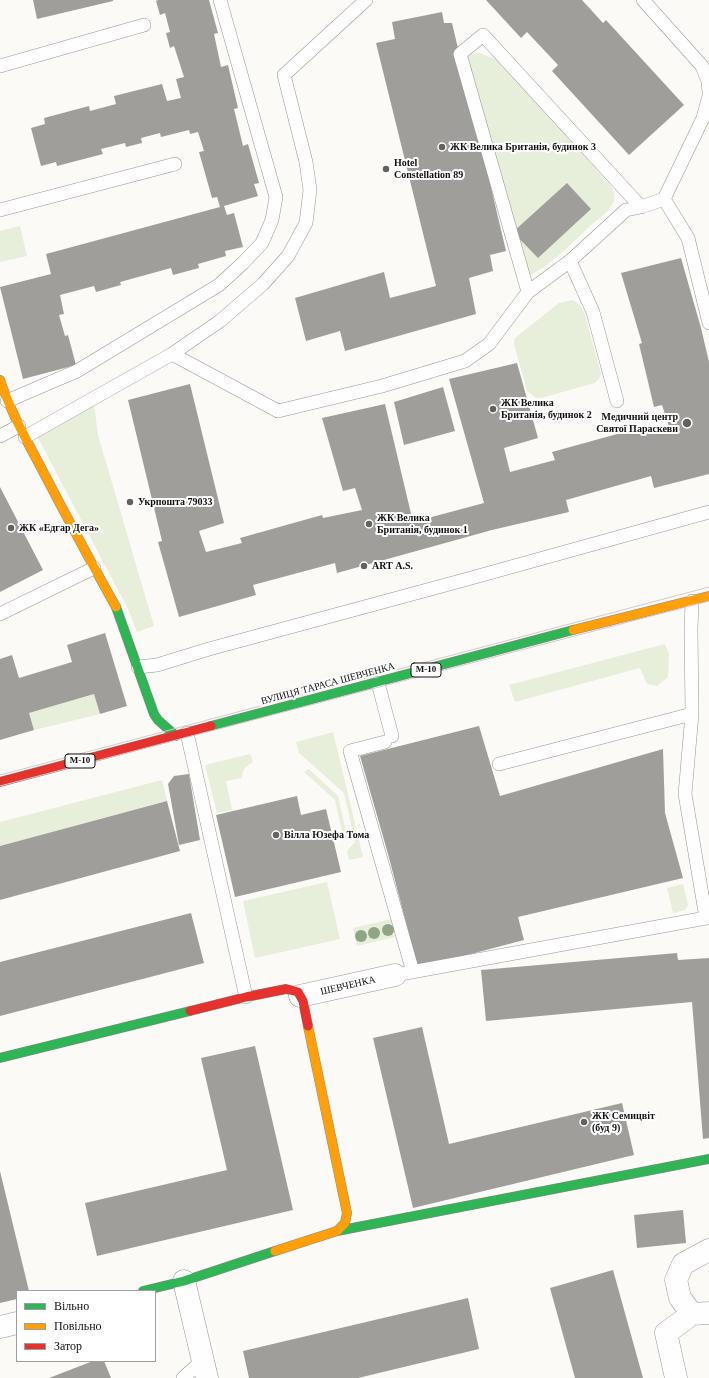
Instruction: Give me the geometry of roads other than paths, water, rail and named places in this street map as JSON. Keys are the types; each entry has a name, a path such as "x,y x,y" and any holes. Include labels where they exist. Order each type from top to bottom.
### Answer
{"street":[{"path":"0,380 7,401 25,438 118,610 154,714 158,720 182,734"},
{"name":"ВУЛИЦЯ ТАРАСА ШЕВЧЕНКА","path":"0,782 608,621 709,596"},
{"path":"144,745 145,736 153,726 154,714"},
{"name":"ШЕВЧЕНКА","path":"300,996 404,973"},
{"path":"0,1058 246,997 286,989 298,992 303,1001 347,1213 345,1224 337,1231"},
{"path":"147,1290 184,1281 337,1231 709,1159"},
{"path":"676,1378 666,1333 700,1314 680,1298 676,1280 683,1264 709,1250"},
{"path":"184,1281 205,1369"},
{"path":"0,1327 16,1323"}],"lane":[{"path":"7,401 78,371 219,285 262,243 272,220 276,197 220,0"},
{"path":"25,438 172,354 220,321 263,284 288,256 306,223 310,190 306,162 284,75 366,0"},
{"path":"643,0 702,66 708,81 709,92"},
{"path":"0,66 144,25"},
{"path":"528,292 460,54 484,35 641,207"},
{"path":"172,354 278,411 382,386 466,361 489,344 528,292 570,261 626,210 641,207 664,198 703,118 709,96"},
{"path":"0,210 175,164"},
{"path":"664,198 688,238 709,323"},
{"path":"570,261 594,312 617,401"},
{"path":"0,436 19,426"},
{"path":"138,667 157,665 209,649 709,512"},
{"path":"0,614 94,568"},
{"path":"378,683 389,739 350,751 404,973 708,919 685,794 692,714 692,601"},
{"path":"499,764 692,714"},
{"path":"182,734 246,997"},
{"path":"183,1378 205,1369"}],"tram line":[{"path":"0,775 709,587"},
{"path":"0,786 709,601"}],"place":[{"name":"ЖК Велика Британія, будинок 3","path":"442,147"},
{"name":"Hotel Constellation 89","path":"386,169"},
{"name":"ЖК Велика Британія, будинок 2","path":"493,409"},
{"name":"Медичний центр Святої Параскеви","path":"687,423"},
{"name":"Укрпошта 79033","path":"130,502"},
{"name":"ЖК Велика Британія, будинок 1","path":"369,524"},
{"name":"ЖК «Едгар Дега»","path":"11,528"},
{"name":"ART A.S.","path":"364,566"},
{"name":"Вілла Юзефа Тома","path":"276,835"},
{"name":"ЖК Семицвіт (буд 9)","path":"584,1122"}]}
